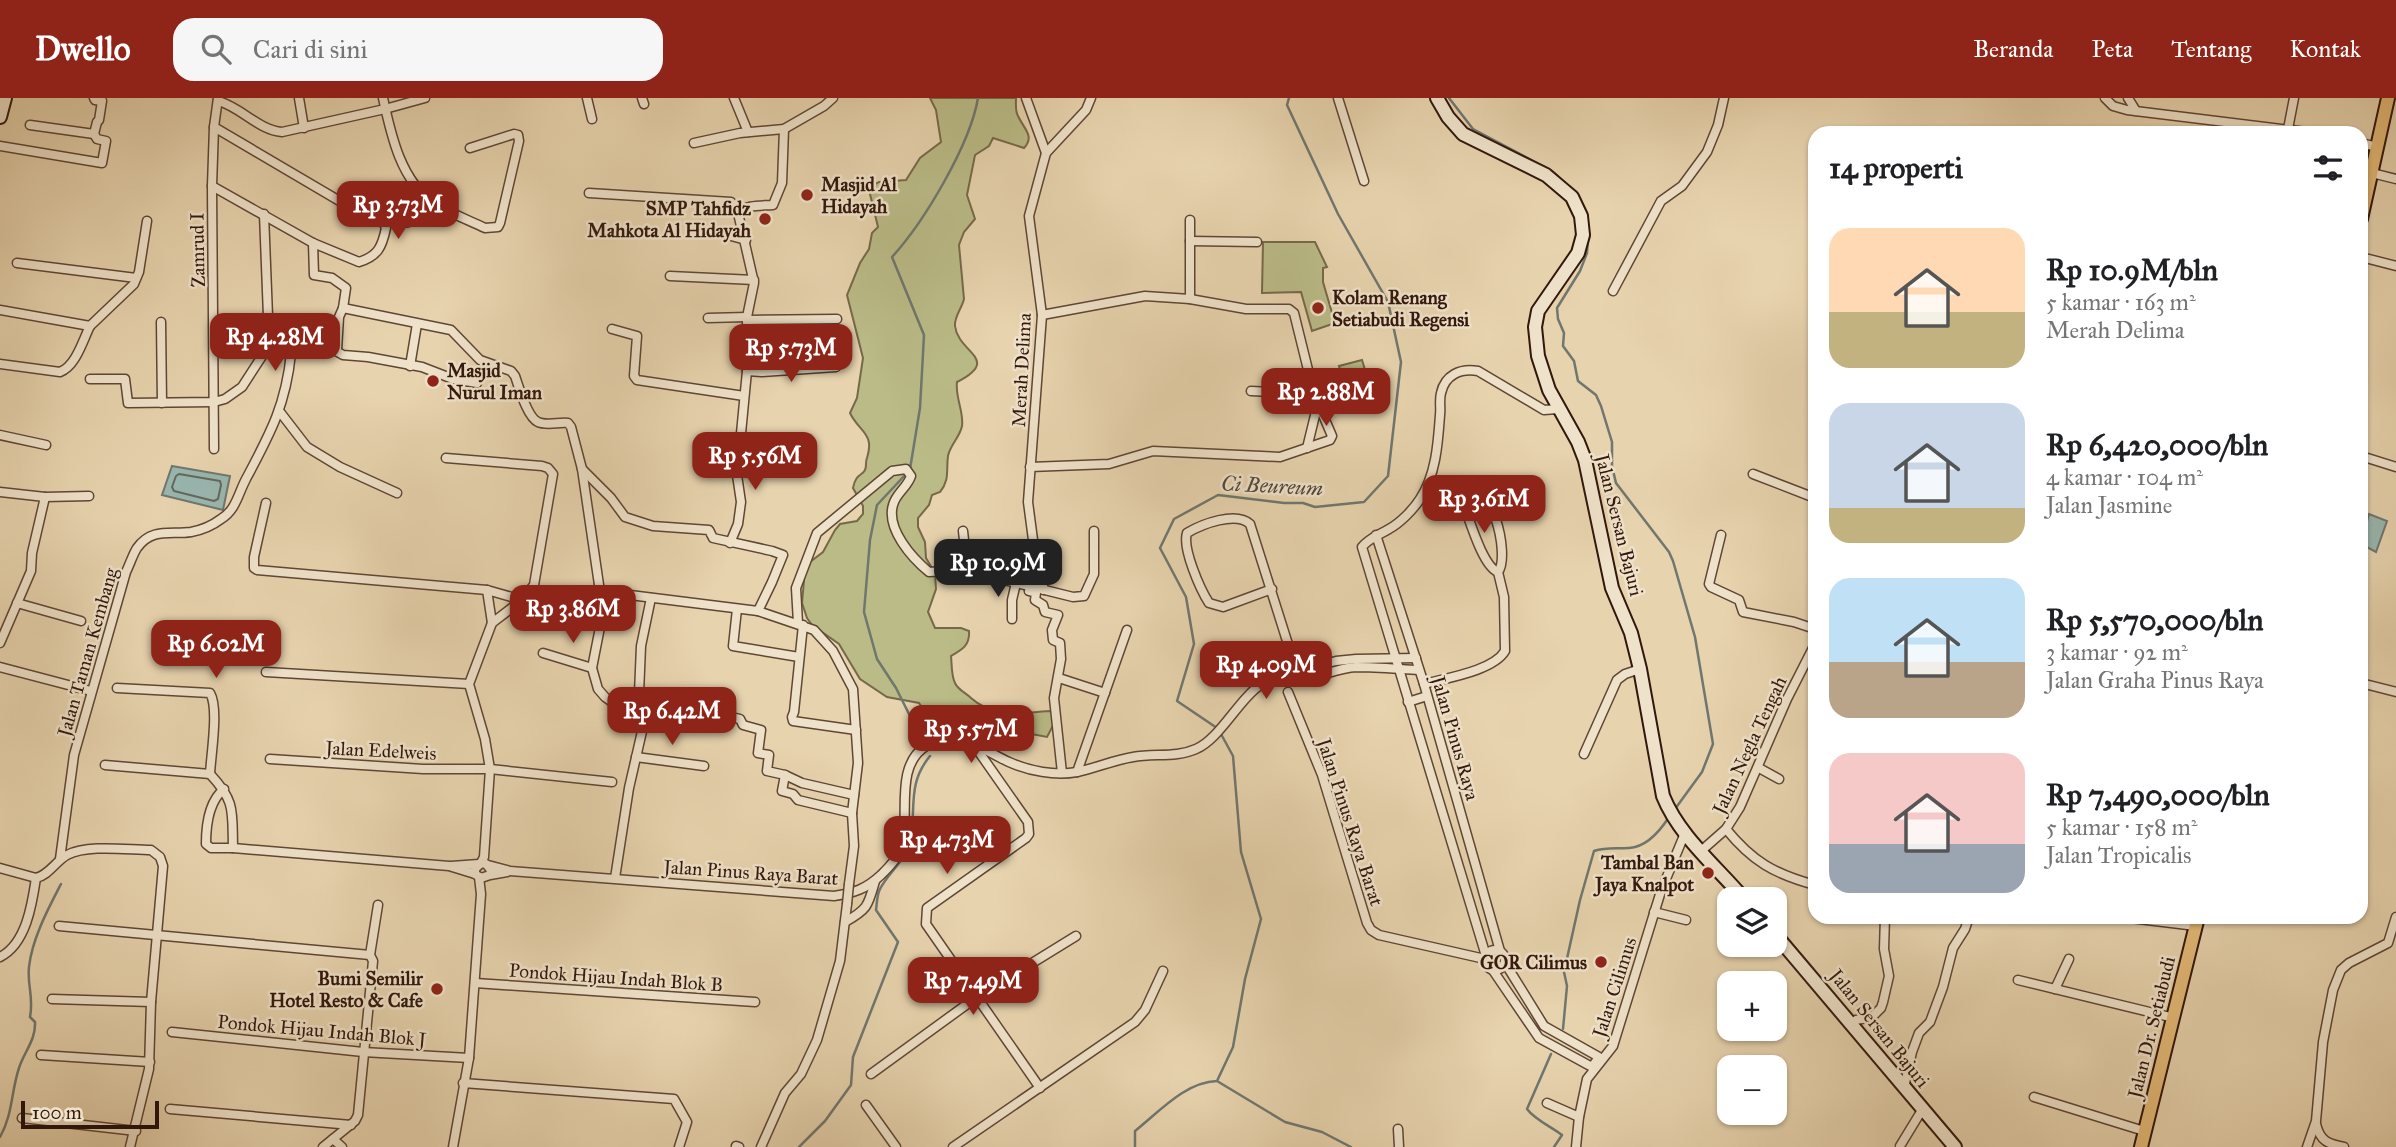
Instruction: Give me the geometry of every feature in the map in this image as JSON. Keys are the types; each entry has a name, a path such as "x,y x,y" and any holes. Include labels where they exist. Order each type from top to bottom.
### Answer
{"main road":[{"path":"0,117 5,98"},
{"name":"Jalan Sersan Bajuri","path":"1437,98 1448,117 1463,134 1546,175 1572,197 1581,216 1583,235 1578,253 1538,311 1535,327 1538,356 1558,410 1582,451 1590,479 1612,588 1631,633 1640,669 1663,796 1685,833 1733,887"},
{"path":"2368,190 2388,98"},
{"name":"Jalan Dr. Setiabudi","path":"2140,1147 2197,924"},
{"name":"Jalan Sersan Bajuri","path":"1787,948 1955,1147"}],"street":[{"path":"0,146 102,163 106,141 97,139 94,134 102,101 94,98"},
{"path":"299,98 304,128"},
{"path":"383,98 392,136 411,181 434,203 485,228 498,227 519,141 518,135 470,148"},
{"path":"218,100 236,108 268,129 282,131 425,98"},
{"path":"587,98 592,119"},
{"path":"734,98 748,132"},
{"path":"694,143 748,132 784,129 833,98"},
{"path":"1026,98 1046,153 1086,110 1091,98"},
{"path":"1338,98 1364,181"},
{"path":"1613,291 1661,201 1682,186 1707,152 1718,125 1724,98"},
{"path":"2105,98 2116,108 2263,126"},
{"path":"2128,98 2136,111"},
{"path":"2289,126 2294,98"},
{"name":"Zamrud I","path":"214,449 212,186 214,127 218,100"},
{"path":"30,125 94,134"},
{"path":"214,127 343,204 373,214 382,220 405,225 414,222 434,203"},
{"path":"738,213 752,206 773,205 782,183 784,129"},
{"path":"2368,145 2377,147"},
{"name":"Merah Delima","path":"1044,590 1029,521 1030,467 1042,314 1029,216 1046,153"},
{"path":"2372,173 2396,179"},
{"path":"212,186 313,243 359,262 372,258 383,242 386,228 382,220"},
{"path":"589,193 731,202 738,213 754,280 747,319 747,371 737,475 741,502 738,524 730,543"},
{"path":"90,379 125,379 128,403 214,402 239,390 268,346 264,214"},
{"path":"1190,220 1190,299"},
{"path":"0,364 60,372 66,370 72,364 90,326 129,290 136,278 147,221"},
{"path":"731,236 746,240"},
{"path":"1190,241 1257,242"},
{"path":"313,243 314,275 332,278 345,287 336,351 343,355 422,367 458,381 477,383"},
{"path":"2368,259 2396,266"},
{"path":"17,262 136,278"},
{"path":"670,276 754,280"},
{"path":"1030,467 1109,464 1153,451 1280,457 1332,438 1316,398 1292,310 1245,309 1190,299 1144,296 1042,314"},
{"path":"343,307 451,330 480,360 510,371 515,376 536,421 568,423 571,427 582,469 603,612 593,668 598,689 605,697 619,708 640,717"},
{"path":"0,310 90,326"},
{"path":"708,318 837,319"},
{"path":"161,322 162,403"},
{"path":"410,366 417,324"},
{"path":"611,329 637,336 634,376 637,380 744,396"},
{"name":"Jalan Taman Kembang","path":"60,859 74,755 126,572 137,548 158,532 193,531 227,516 234,507 280,412 290,372 291,354 336,351"},
{"path":"747,371 836,367"},
{"path":"1376,535 1391,528 1411,509 1430,481 1441,393 1451,375 1465,370 1478,371 1544,410 1558,410"},
{"path":"1251,391 1316,398"},
{"path":"1307,448 1316,398"},
{"path":"280,412 307,447 340,467 397,493"},
{"path":"0,435 46,444"},
{"path":"446,458 542,466 553,474 534,585 522,600 492,623"},
{"path":"2368,458 2396,467"},
{"path":"582,469 611,498 625,517 653,526 709,530 713,538 783,555 758,611"},
{"path":"856,730 793,721 792,717 800,657 796,587 817,533 892,471 908,472 908,484 898,493 892,506 895,529 901,540 929,572 967,567"},
{"path":"1753,474 1808,495"},
{"path":"1424,684 1481,668 1504,654 1504,597 1498,572 1503,562 1502,548 1485,495 1478,490 1467,490 1462,500 1485,561 1498,572"},
{"path":"0,492 45,498 89,496"},
{"path":"0,643 31,571 32,553 45,498"},
{"path":"266,503 254,557 253,566 257,570 487,590 522,600"},
{"path":"1272,589 1223,607 1209,603 1185,542 1187,533 1232,519 1250,523 1272,589 1298,675"},
{"path":"963,531 967,567 972,572 1036,593 1035,600 1043,605 1045,612 1058,615 1052,630 1052,640 1060,643 1061,659 1054,698 1062,773"},
{"path":"1015,585 1073,597 1084,596 1094,574 1094,531"},
{"name":"Jalan Pinus Raya","path":"1376,535 1424,684 1500,951 1544,1026 1599,1057 1592,1067 1539,1038 1486,965 1362,551 1365,543 1376,535"},
{"path":"1721,535 1709,584 1711,587 1739,600 1743,612 1808,627"},
{"path":"1012,619 1015,585"},
{"path":"453,1147 469,1058 490,769 485,738 469,684 492,623 487,590"},
{"path":"598,591 758,611 800,624 814,630 841,663 853,689 858,763 852,813 855,846 840,961 817,1041 801,1074 785,1093 761,1147"},
{"path":"615,878 643,727 640,717 640,660 651,598"},
{"path":"18,603 81,621"},
{"path":"737,609 733,646 800,657"},
{"path":"1077,772 1127,630"},
{"path":"543,653 593,668"},
{"name":"Jalan Negla Tengah","path":"1701,851 1726,829 1740,807 1808,657"},
{"name":"Jalan Pinus Raya Barat","path":"1298,675 1336,661 1416,658"},
{"path":"0,667 91,691"},
{"name":"Jalan Pinus Raya Barat","path":"224,789 216,795 206,832 206,844 211,848 834,896 855,893 875,881 893,864 902,845 906,784 916,756 925,746 941,740 957,739 972,742 1018,766 1041,771 1077,772 1134,756 1179,754 1205,745 1263,683 1356,667 1419,670"},
{"path":"1584,754 1618,680 1625,674 1640,669"},
{"path":"266,672 469,684"},
{"path":"1062,679 1105,693"},
{"path":"2368,685 2396,692"},
{"path":"117,688 210,693 213,710 210,774"},
{"name":"Jalan Pinus Raya Barat","path":"1288,692 1322,775 1371,930 1485,957"},
{"path":"1408,702 1427,696"},
{"path":"640,717 665,708 707,712 740,719 743,725 761,730 757,751 769,755 767,771 795,778 802,783 854,795"},
{"path":"972,742 1029,827 1026,838 925,911 926,925 1041,1088"},
{"path":"636,757 704,766"},
{"name":"Jalan Edelweis","path":"270,759 423,769 490,769 612,782"},
{"path":"105,765 210,774 224,789 231,803 233,848"},
{"path":"1759,768 1779,779"},
{"path":"785,775 782,791 793,794 798,800 852,813"},
{"path":"1442,813 1459,807"},
{"path":"1726,829 1759,864 1808,883"},
{"name":"Jalan Cilimus","path":"1576,1147 1587,1079 1613,1046 1654,912 1685,833"},
{"path":"0,868 42,877 60,859 79,850 151,850 156,853 163,866 151,1002 150,1062 130,1147"},
{"path":"1456,858 1472,852"},
{"path":"0,957 12,950 24,928 37,878"},
{"path":"845,922 869,904 875,881"},
{"path":"323,1147 351,1125 358,1115 373,961 370,955 378,905"},
{"path":"1654,912 1686,920"},
{"path":"2344,1147 2318,1135 2316,1121 2323,1042 2333,990 2341,970 2349,963 2388,943 2396,917"},
{"path":"1852,1024 1856,1020 1872,1017 1884,1002 1889,976 1884,948 1885,924"},
{"path":"1905,1088 1919,1033 1930,1023 1953,948 1967,924"},
{"path":"59,926 370,955"},
{"path":"871,1074 977,997 1076,936"},
{"path":"1485,957 1490,951 1500,951"},
{"path":"2055,989 2068,959"},
{"path":"1492,970 1500,969 1505,963"},
{"path":"953,1147 1135,1022 1145,1010 1163,971"},
{"path":"2018,980 2174,1018"},
{"name":"Pondok Hijau Indah Blok B","path":"475,983 755,1002"},
{"path":"52,999 151,1002"},
{"name":"Pondok Hijau Indah Blok J","path":"172,1032 363,1052 469,1058"},
{"path":"41,1055 150,1062"},
{"path":"463,1083 674,1100 687,1122 679,1147"},
{"path":"2034,1097 2144,1131"},
{"path":"1547,1103 1579,1117"},
{"path":"866,1105 896,1147"},
{"path":"170,1109 351,1125"},
{"path":"1897,1147 1922,1110"},
{"path":"22,1118 136,1130"},
{"path":"2307,1147 2316,1121"},
{"path":"1398,1129 1399,1147"},
{"path":"333,1139 342,1147"}],"green space":[{"path":"930,98 1016,98 1016,112 1029,140 1024,148 993,138 989,146 975,155 967,195 975,219 964,232 959,245 964,299 955,326 963,343 977,361 970,374 957,382 962,426 949,452 945,483 940,492 932,495 929,505 918,518 918,527 925,542 926,558 935,573 936,589 928,612 935,628 961,628 969,631 965,646 951,656 953,677 958,688 980,705 999,712 1052,711 1057,718 1047,737 1021,732 1007,740 992,733 984,734 959,727 946,718 923,709 919,703 887,697 860,679 839,644 812,625 802,603 805,569 823,552 840,524 857,521 863,514 863,506 853,488 866,468 869,443 850,413 857,398 863,358 847,295 869,249 872,233 878,227 870,194 872,186 879,182 906,180 920,158 941,142 936,110"},
{"path":"1263,242 1315,242 1327,267 1323,268 1323,282 1335,323 1312,331 1301,292 1262,293"},
{"path":"1362,360 1375,403 1351,409 1339,366"}],"water":[{"path":"172,466 230,476 223,510 162,495"},
{"path":"2369,514 2387,521 2376,552 2368,548"}],"waterway":[{"path":"910,469 920,408 924,335 892,257 918,224 956,160 978,98"},
{"name":"Ci Beureum","path":"1217,728 1177,701 1194,644 1186,597 1160,548 1174,519 1218,495 1303,503 1315,507 1364,502 1388,476 1401,362 1388,302 1338,214 1287,105 1289,98"},
{"path":"1449,98 1473,129 1552,171 1565,183"},
{"path":"1588,239 1587,253 1580,271 1557,308 1564,333 1563,346 1574,361 1578,381 1596,395 1601,406 1612,442 1612,466 1616,483 1673,561 1695,637 1713,744 1702,772 1675,809"},
{"path":"906,474 877,505 870,540 864,612 877,659 896,688 918,732"},
{"name":"Ci Beureum","path":"1135,1147 1135,1131 1163,1107 1183,1092 1217,1081 1233,1047 1245,979 1261,919 1241,852 1233,756 1221,734"},
{"name":"Ci Beureum","path":"799,1147 825,1121 851,1085 853,1057 898,942 876,910 878,893 908,849 915,788 930,756"},
{"path":"1563,1029 1567,986 1564,972 1594,851 1642,845 1657,833 1669,817"},
{"path":"0,1137 7,1120 16,1077 35,1028 35,1022 30,1017 29,974 33,946 61,884"},
{"path":"1551,1054 1527,1109 1562,1135 1554,1147"},
{"path":"1217,1081 1285,1122 1322,1132 1351,1147"}],"place":[{"name":"Masjid Al Hidayah","path":"807,195"},
{"name":"SMP Tahfidz Mahkota Al Hidayah","path":"765,219"},
{"name":"Kolam Renang Setiabudi Regensi","path":"1318,308"},
{"name":"Masjid Nurul Iman","path":"433,381"},
{"name":"Tambal Ban Jaya Knalpot","path":"1708,873"},
{"name":"GOR Cilimus","path":"1601,962"},
{"name":"Bumi Semilir Hotel Resto & Cafe","path":"437,989"}]}
